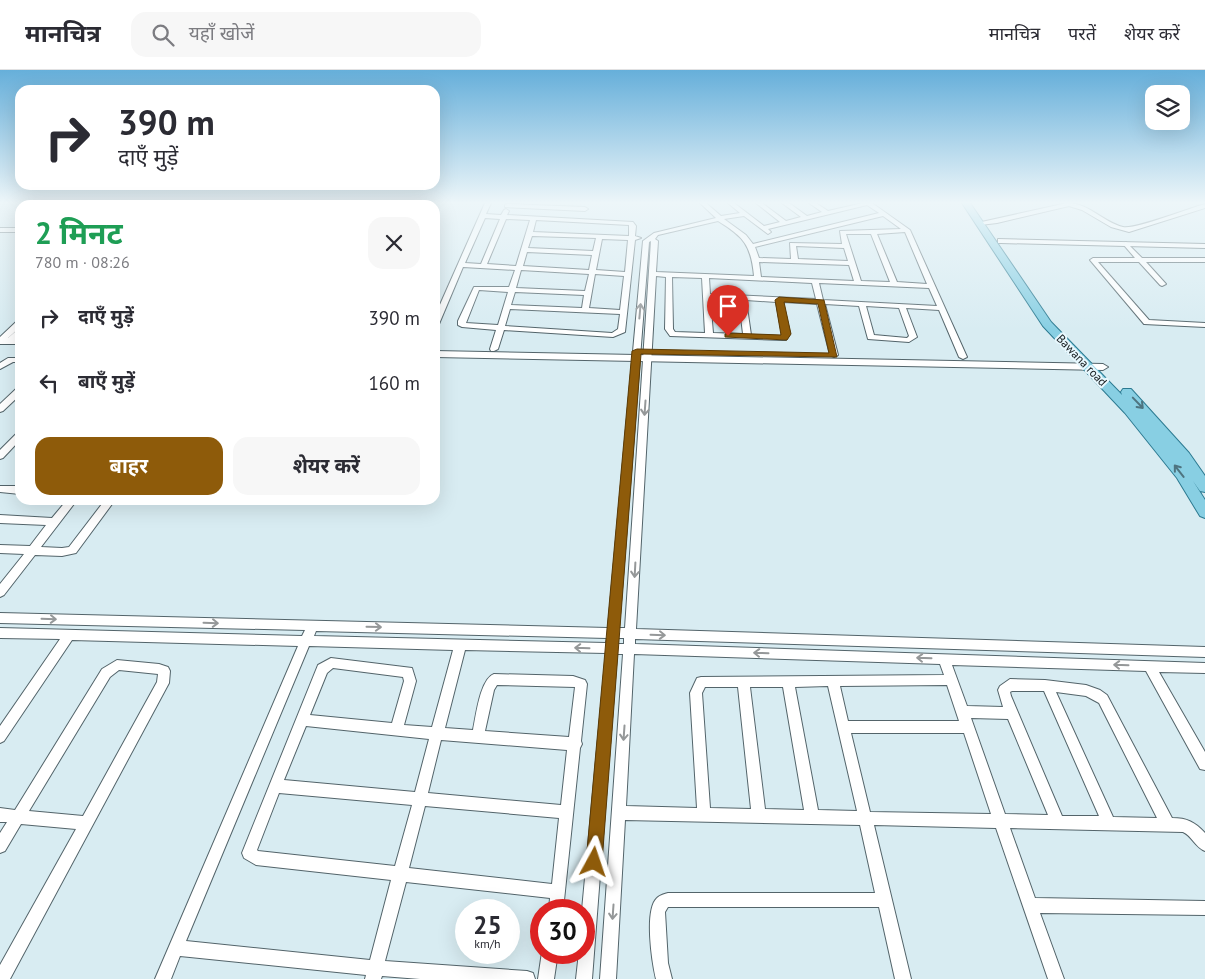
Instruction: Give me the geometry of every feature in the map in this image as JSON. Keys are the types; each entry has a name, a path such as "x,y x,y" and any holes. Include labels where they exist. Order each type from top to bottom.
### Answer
{"main road":[{"name":"Bawana road","path":"999,245 1047,324 1143,408 1184,456 1205,487"},
{"name":"Bawana road","path":"1005,245 1057,320 1182,474 1205,512"}],"street":[{"path":"440,313 469,245"},
{"path":"484,267 492,245"},
{"path":"494,349 525,245"},
{"path":"586,310 597,245"},
{"path":"589,292 476,288 461,323 464,327 612,335 622,330 631,245"},
{"path":"608,979 631,634 646,245"},
{"path":"584,979 612,649 655,245"},
{"path":"791,245 795,261"},
{"path":"836,245 846,246 858,283"},
{"path":"878,245 894,284"},
{"path":"914,245 964,357"},
{"path":"1063,245 1205,251"},
{"path":"753,246 758,278"},
{"path":"1129,247 1205,246"},
{"path":"1129,247 1162,284"},
{"path":"524,250 596,253"},
{"path":"756,260 852,264"},
{"path":"1205,260 1093,260 1148,322 1205,325"},
{"path":"461,265 627,274"},
{"path":"653,274 932,286"},
{"path":"669,275 670,332 678,334 786,337 779,300"},
{"path":"705,276 709,335"},
{"path":"815,281 834,355"},
{"path":"706,296 942,308"},
{"path":"742,298 747,336"},
{"path":"862,304 871,337 909,340 913,337 902,306"},
{"path":"506,307 623,312"},
{"path":"5,344 15,330"},
{"path":"5,344 15,336"},
{"path":"440,347 643,355 1093,363"},
{"path":"440,354 834,355 964,357 1093,363"},
{"path":"0,367 11,360 15,360"},
{"path":"0,409 15,395"},
{"path":"0,456 15,440"},
{"path":"0,488 15,490"},
{"path":"1,588 68,505"},
{"path":"0,549 62,552 72,550 106,505"},
{"path":"0,519 54,522"},
{"path":"0,618 614,633 1205,652"},
{"path":"163,979 312,626"},
{"path":"0,633 630,649 1205,668"},
{"path":"0,737 70,634"},
{"path":"374,973 460,645"},
{"path":"944,659 1056,979"},
{"path":"0,846 106,673 117,665 159,669 164,672 163,683 0,979"},
{"path":"396,730 410,681 408,672 327,665 322,669 249,853 256,858 559,892"},
{"path":"1149,666 1205,764"},
{"path":"478,736 488,689 494,679 499,677 574,681 581,684 582,689 558,899"},
{"path":"704,815 698,686 708,681 833,682 952,680"},
{"path":"743,681 759,816"},
{"path":"788,681 812,817"},
{"path":"833,682 867,819 903,979"},
{"path":"1058,822 1006,696 1006,687 1010,685 1092,690 1103,699 1168,824"},
{"path":"1048,687 1109,823"},
{"path":"964,712 1013,713"},
{"path":"302,720 437,734 576,744"},
{"path":"844,727 969,727"},
{"path":"275,786 568,812"},
{"path":"619,813 1168,824 1183,825 1192,829 1205,844"},
{"path":"0,815 85,823"},
{"path":"664,979 661,974 660,963 658,910 663,902 668,900 885,900"},
{"path":"1030,905 1205,908"},
{"path":"176,948 374,973 517,979"},
{"path":"546,979 548,964"}],"route":[{"path":"594,862 637,351 834,355 821,302 779,300 786,334 784,338 728,336"}]}
